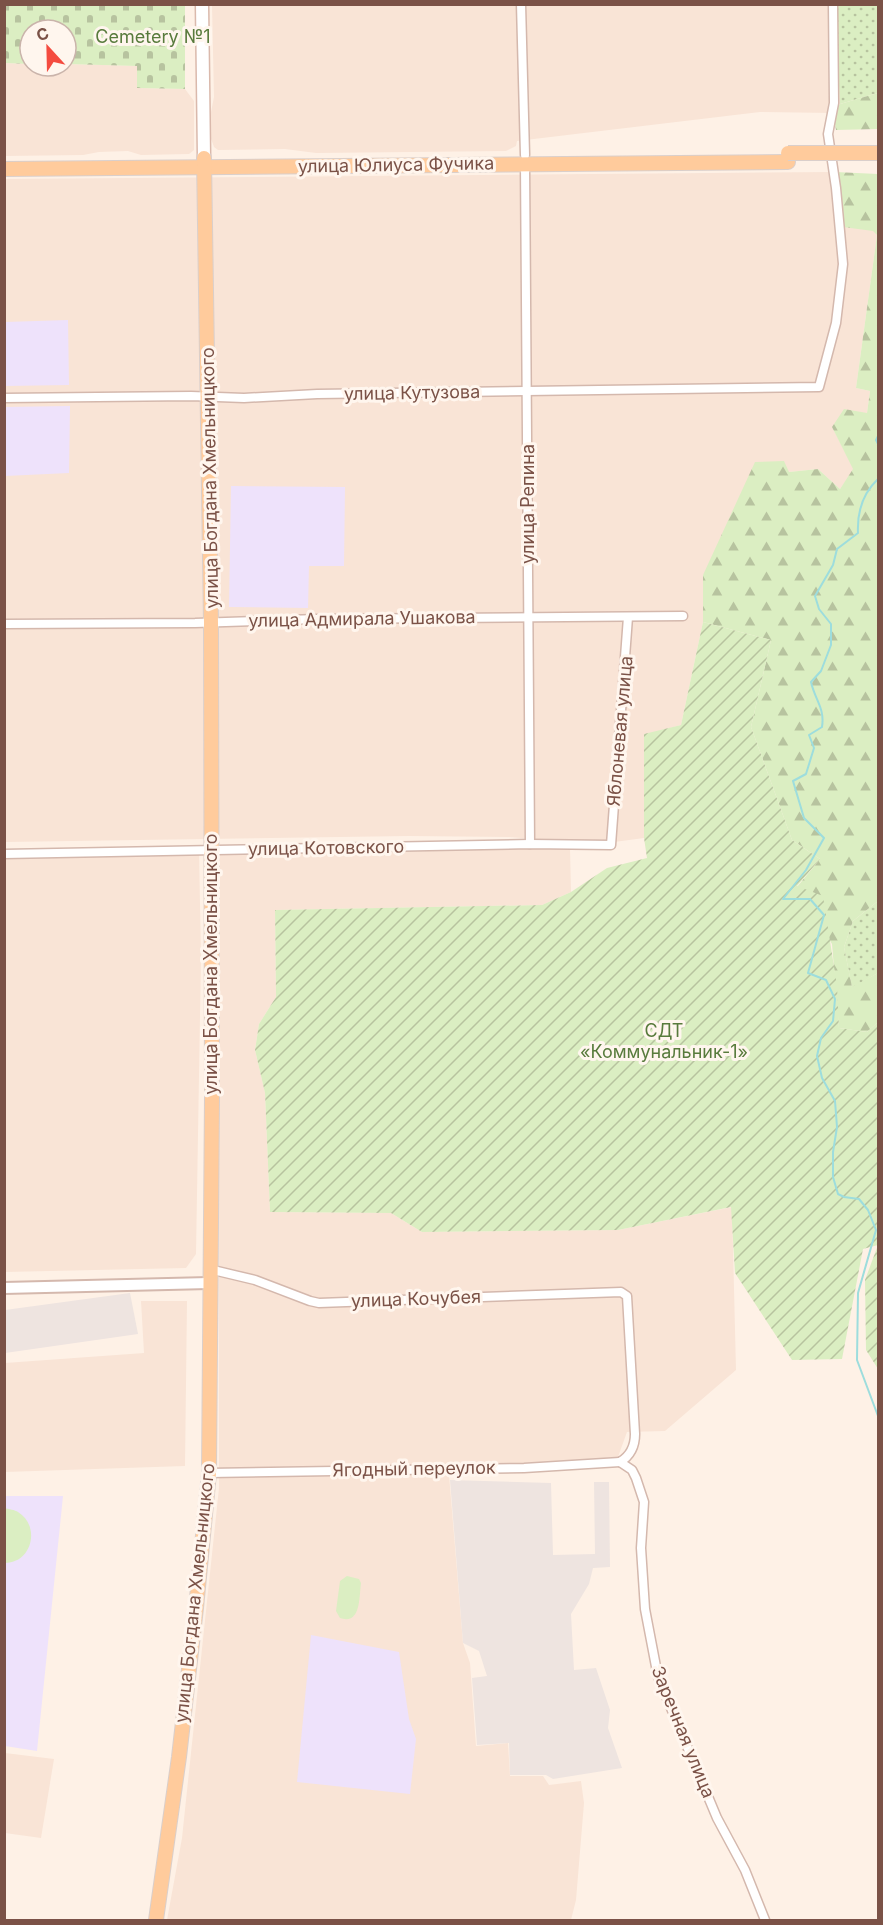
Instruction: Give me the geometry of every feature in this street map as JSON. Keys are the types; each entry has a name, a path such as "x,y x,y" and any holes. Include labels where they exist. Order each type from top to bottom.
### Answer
{"main road":[{"name":"улица Богдана Хмельницкого","path":"156,1920 175,1789 209,1473 212,1096 211,623 202,4"},
{"path":"788,158 879,153"},
{"name":"улица Юлиуса Фучика","path":"4,169 205,163 788,158"},
{"path":"788,158 879,162"},
{"name":"улица Юлиуса Фучика","path":"4,160 205,163"}],"street":[{"name":"улица Репина","path":"520,4 525,159 530,844"},
{"name":"улица Кутузова","path":"4,398 209,396 244,398 317,394 819,387 836,323 843,264 828,134 834,103 833,4"},
{"name":"улица Адмирала Ушакова","path":"4,624 683,616"},
{"name":"Яблоневая улица","path":"611,845 628,617"},
{"name":"улица Котовского","path":"4,854 530,844 611,845"},
{"path":"4,1288 209,1276"},
{"name":"улица Кочубея","path":"209,1276 255,1280 319,1303 621,1292 627,1296 635,1442 629,1454 620,1462"},
{"name":"Ягодный переулок","path":"209,1473 524,1467 620,1462"},
{"name":"Заречная улица","path":"620,1462 632,1470 644,1502 641,1548 645,1609 651,1652 660,1684 717,1818 757,1898 765,1920"}],"shaded area":[{"path":"212,5 835,5 840,104 833,113 760,112 517,141 516,146 506,151 316,153 285,149 218,150 214,147 210,136 210,117 214,97"},
{"path":"4,63 18,64 18,78 78,78 78,64 138,66 137,88 185,89 194,101 194,150 189,154 141,155 128,151 83,155 5,156"},
{"path":"835,172 877,235 856,388 870,391 867,413 832,427 854,469 840,489 818,469 789,472 703,575 703,622 681,725 644,735 644,838 599,844 509,837 409,836 5,842 4,179"},
{"path":"68,320 69,385 5,386 5,322"},
{"path":"70,406 69,473 5,476 5,407"},
{"path":"231,486 345,487 344,566 309,566 308,608 229,607"},
{"path":"570,848 571,892 542,905 275,910 276,997 259,1024 255,1050 265,1093 270,1212 391,1213 422,1232 618,1230 732,1207 736,1370 665,1431 627,1432 618,1457 449,1475 463,1643 470,1663 476,1746 508,1743 510,1776 543,1776 549,1785 581,1781 584,1803 576,1900 571,1920 167,1920 182,1838 219,1488 218,850"},
{"path":"199,851 201,957 196,1254 186,1268 5,1272 4,855"},
{"path":"130,1293 138,1334 5,1353 5,1310"},
{"path":"141,1301 187,1301 185,1466 5,1472 5,1363 144,1353"},
{"path":"450,1480 551,1483 553,1555 595,1554 594,1482 609,1482 610,1567 593,1568 589,1584 571,1614 574,1670 596,1668 610,1710 608,1728 622,1768 553,1779 546,1775 510,1775 509,1743 477,1745 472,1678 487,1676 479,1651 463,1643"},
{"path":"4,1496 63,1496 37,1751 5,1746"},
{"path":"311,1635 399,1652 409,1719 416,1739 410,1794 297,1782"},
{"path":"5,1753 54,1759 41,1838 5,1833"}],"green space":[{"name":"Cemetery №1","path":"5,4 185,5 185,89 137,88 137,66 78,64 78,18 18,18 18,64 5,63"},
{"path":"835,5 878,5 878,93 840,104"},
{"path":"878,93 878,129 836,130 833,113 840,104"},
{"path":"835,172 878,174 878,901 853,921 844,947 852,987 878,973 878,1022 867,1032 839,1028 832,944 797,887 820,859 792,840 751,727 771,640 703,622 703,575 755,462 784,461 789,472 818,469 840,489 853,469 832,427 844,409 867,413 870,391 856,388 877,235 873,231 843,227"},
{"name":"СДТ «Коммунальник-1»","path":"703,622 771,640 751,727 792,840 820,859 797,886 823,896 837,986 839,1028 867,1032 878,1022 878,1245 863,1249 842,1359 792,1360 735,1273 731,1207 618,1230 422,1232 391,1213 270,1212 265,1093 255,1050 259,1024 276,997 275,910 542,905 571,892 607,868 647,858 644,838 644,734 681,725"},
{"path":"878,901 878,973 852,988 844,947 853,921"},
{"path":"878,1245 878,1369 866,1350 865,1280"},
{"path":"4,1508 17,1511 25,1518 31,1534 27,1551 22,1557 5,1563"},
{"path":"347,1576 359,1579 361,1583 358,1609 352,1618 347,1619 340,1618 336,1611 340,1581"}],"waterway":[{"path":"878,436 876,440 878,444"},
{"path":"878,479 868,491 862,504 858,518 858,533 837,549 833,565 815,596 819,609 831,624 831,645 821,671 811,682 823,720 822,727 809,735 814,748 806,774 793,781 804,818 824,838 806,870 783,899 810,899 824,915 808,973 826,980 835,999 833,1021 821,1038 817,1056 822,1078 835,1101 837,1127 833,1152 833,1177 838,1194 859,1199 868,1210 876,1230 858,1293 857,1360 878,1416"}]}
